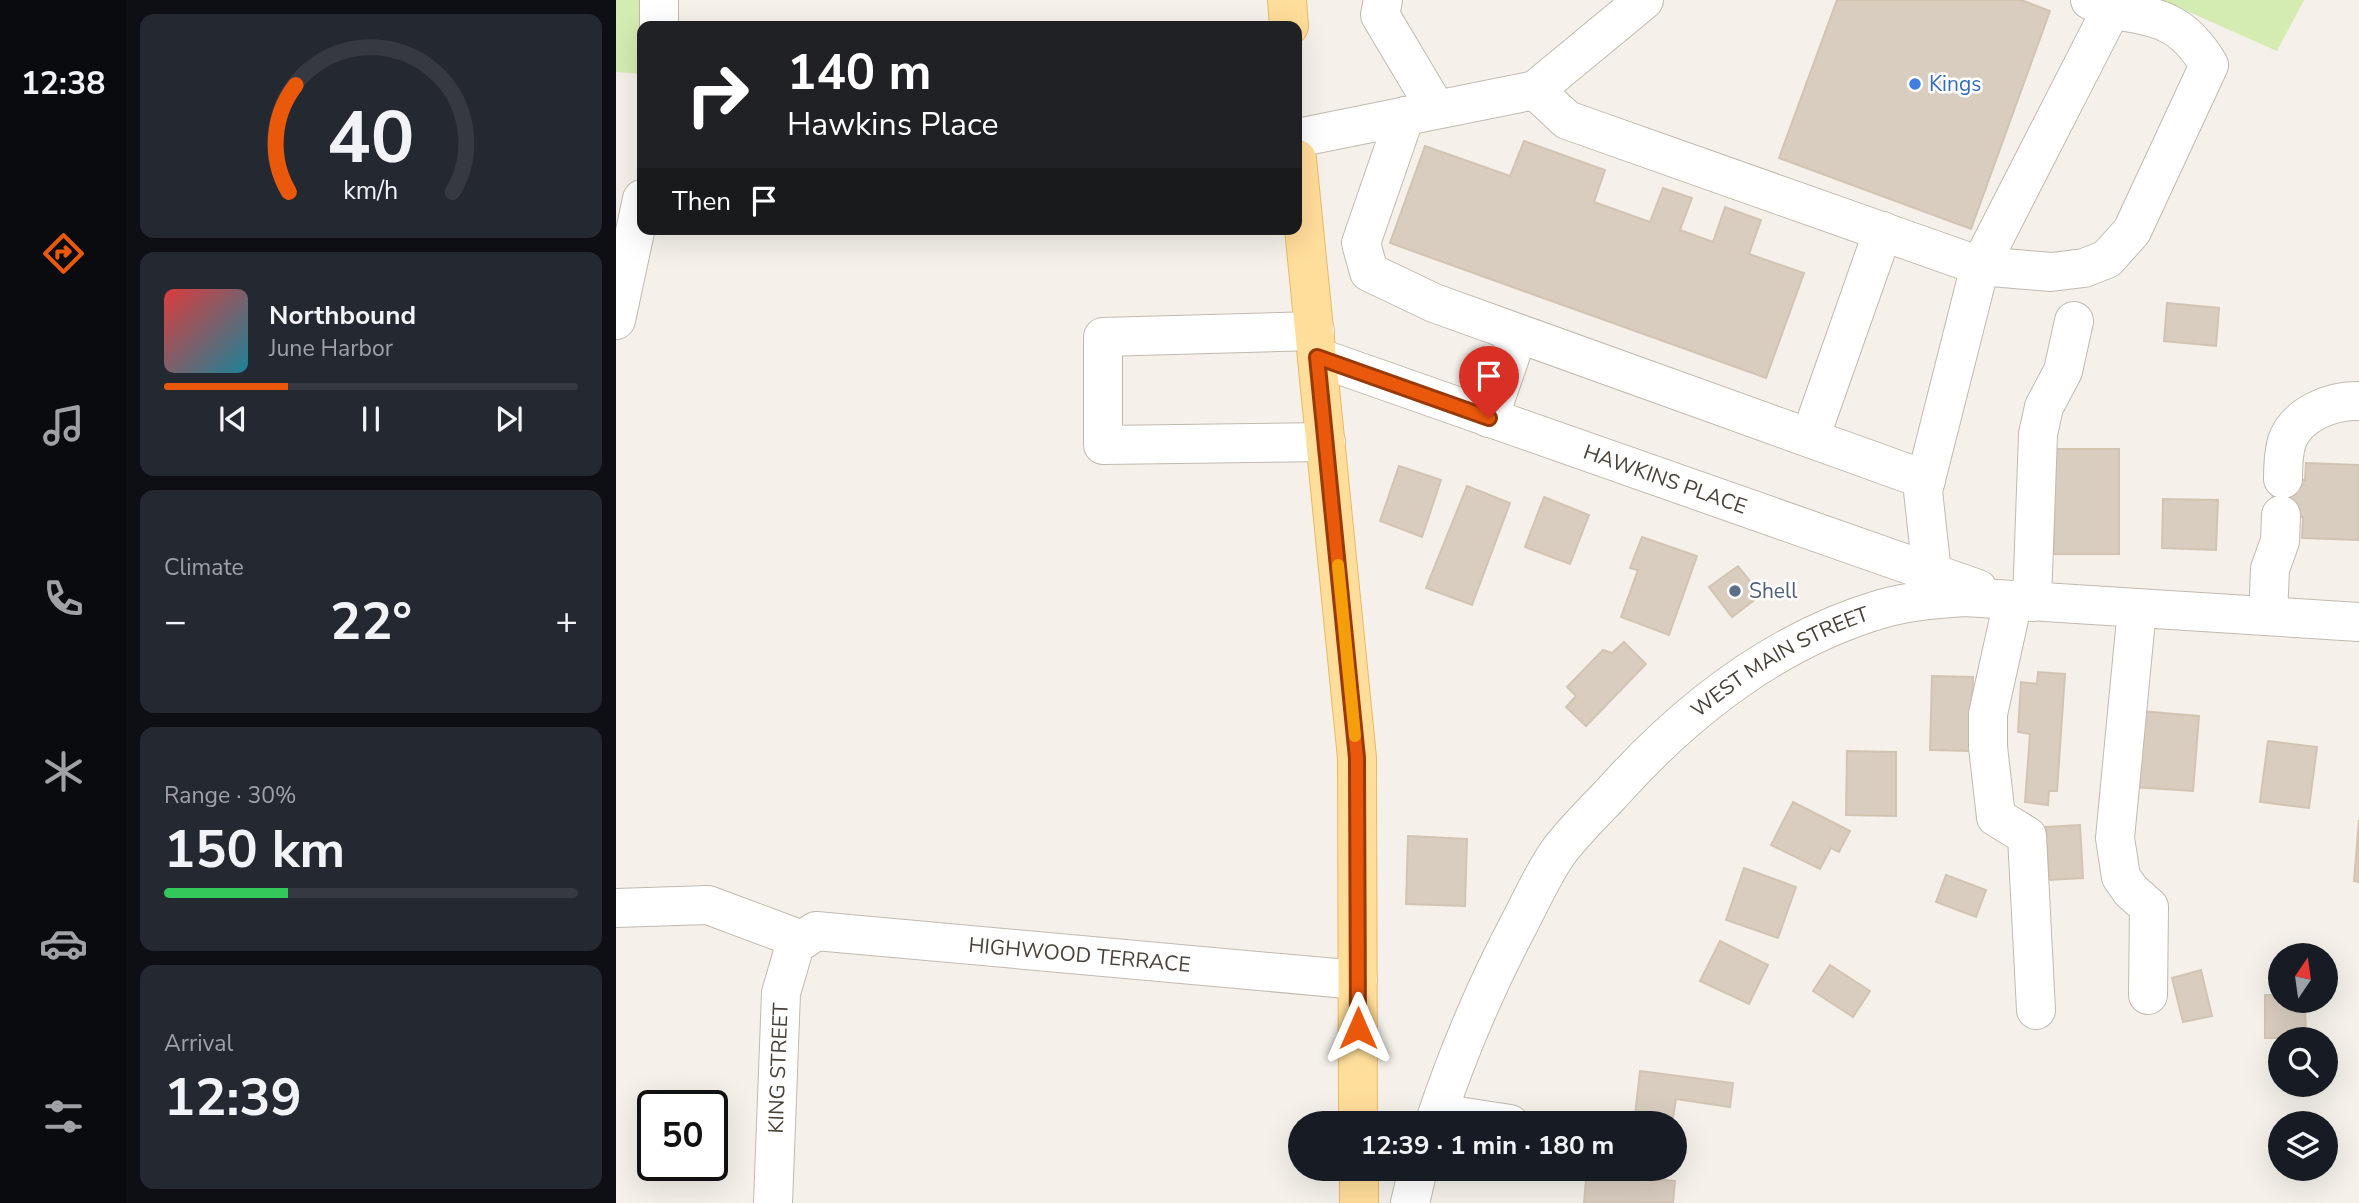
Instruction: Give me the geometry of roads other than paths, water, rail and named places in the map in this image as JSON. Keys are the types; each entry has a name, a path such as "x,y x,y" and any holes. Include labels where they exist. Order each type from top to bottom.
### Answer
{"main road":[{"path":"1287,0 1289,21"},
{"path":"1302,208 1357,758 1359,1111"},
{"path":"1359,1181 1359,1203"}],"street":[{"path":"659,0 659,21"},
{"path":"1383,0 1380,15 1420,113 1361,243 1369,272 1434,303 1926,480"},
{"path":"1302,137 1535,90 1644,0"},
{"path":"1535,90 1567,120 1980,266 2051,272 2084,268 2107,259 2132,232 2209,65 2196,43 2179,29 2143,14 2100,5 1980,266 1923,491 1932,573"},
{"path":"616,320 637,222"},
{"path":"1810,438 1883,231"},
{"path":"2036,1010 2027,836 1996,817 1988,747 1988,714 2022,602 2038,433 2044,407 2063,371 2074,321"},
{"path":"1489,418 1518,334"},
{"path":"1316,344 1103,337 1104,445 1326,442"},
{"name":"HAWKINS PLACE","path":"1316,344 1489,418 2022,602"},
{"path":"2268,617 2270,569 2280,541 2284,457 2288,439 2309,413 2344,400 2359,401"},
{"name":"WEST MAIN STREET","path":"1438,1111 1453,1068 1498,964 1558,853 1639,762 1688,717 1741,676 1798,640 1882,608 1926,600 1965,597 2359,622"},
{"path":"2137,608 2115,838 2121,877 2149,907 2148,995"},
{"path":"616,908 708,905 803,940"},
{"name":"HIGHWOOD TERRACE","path":"803,940 816,931 1358,980"},
{"name":"KING STREET","path":"773,1203 781,993 796,945 803,940"},
{"path":"1409,1203 1415,1181"}],"place":[{"name":"Kings","path":"1915,84"},
{"name":"Shell","path":"1735,591"}]}
